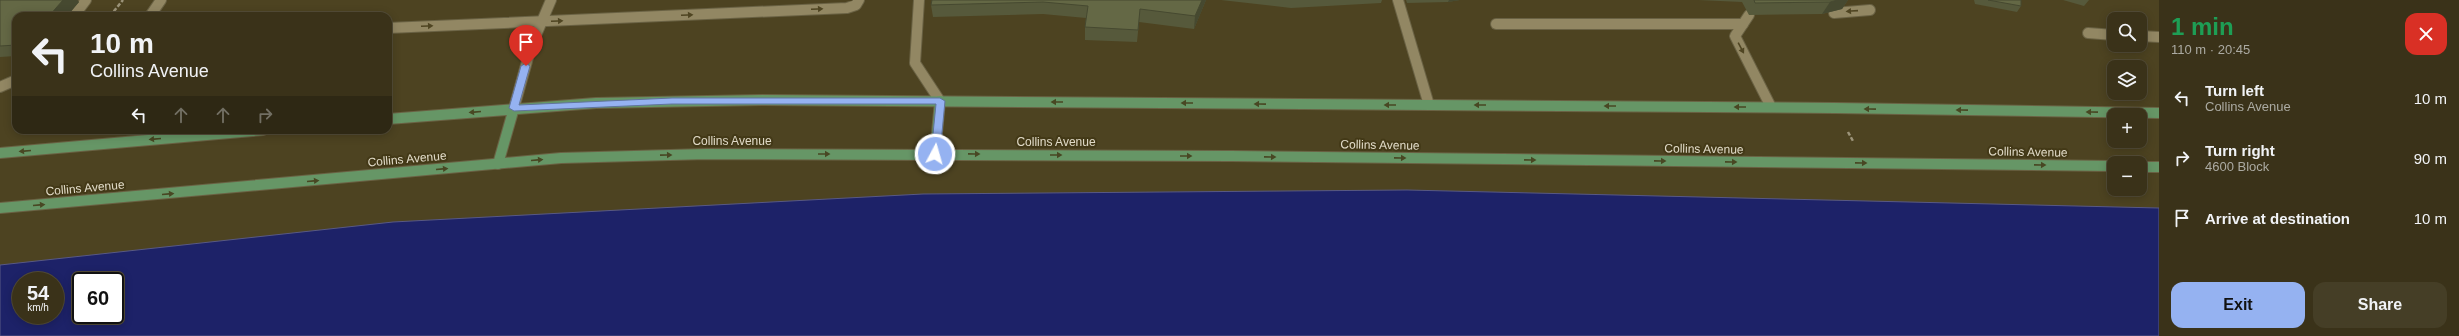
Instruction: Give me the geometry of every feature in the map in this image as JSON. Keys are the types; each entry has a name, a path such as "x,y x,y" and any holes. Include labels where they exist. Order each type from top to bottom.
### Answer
{"main road":[{"path":"392,119 514,108 672,101 940,101 1772,107 2159,113"},
{"path":"935,154 940,101"},
{"path":"498,164 514,108"},
{"path":"0,153 217,134"},
{"name":"Collins Avenue","path":"0,208 562,158 643,155 935,154 2107,166"},
{"path":"2147,167 2159,167"}],"lane":[{"path":"77,12 86,0"},
{"path":"153,12 161,0"},
{"path":"514,108 531,47 551,0"},
{"path":"392,28 847,8 856,5 859,0"},
{"path":"919,0 915,63 940,101"},
{"path":"1398,0 1430,105"},
{"path":"1834,13 1870,10"},
{"path":"1749,15 1735,36 1772,107"},
{"path":"1496,24 1743,24"},
{"path":"2088,33 2107,34"},
{"path":"2147,36 2159,37"},
{"path":"0,87 12,82"}],"path":[{"path":"113,12 123,0"},
{"path":"1848,132 1854,143"}],"shaded area":[{"path":"1407,190 2159,208 2159,336 0,336 0,265 393,222 923,194"}],"building":[{"path":"0,0 63,0 52,12 12,12 12,45 0,46"},
{"path":"932,0 1202,0 1195,16 1140,9 1138,30 1085,27 1088,6 1043,2 931,5"},
{"path":"1754,0 1838,0 1830,2 1755,3"},
{"path":"1988,0 2021,0 2021,6"}],"route":[{"path":"526,66 514,108 596,103 672,101 940,101 935,154"}]}
